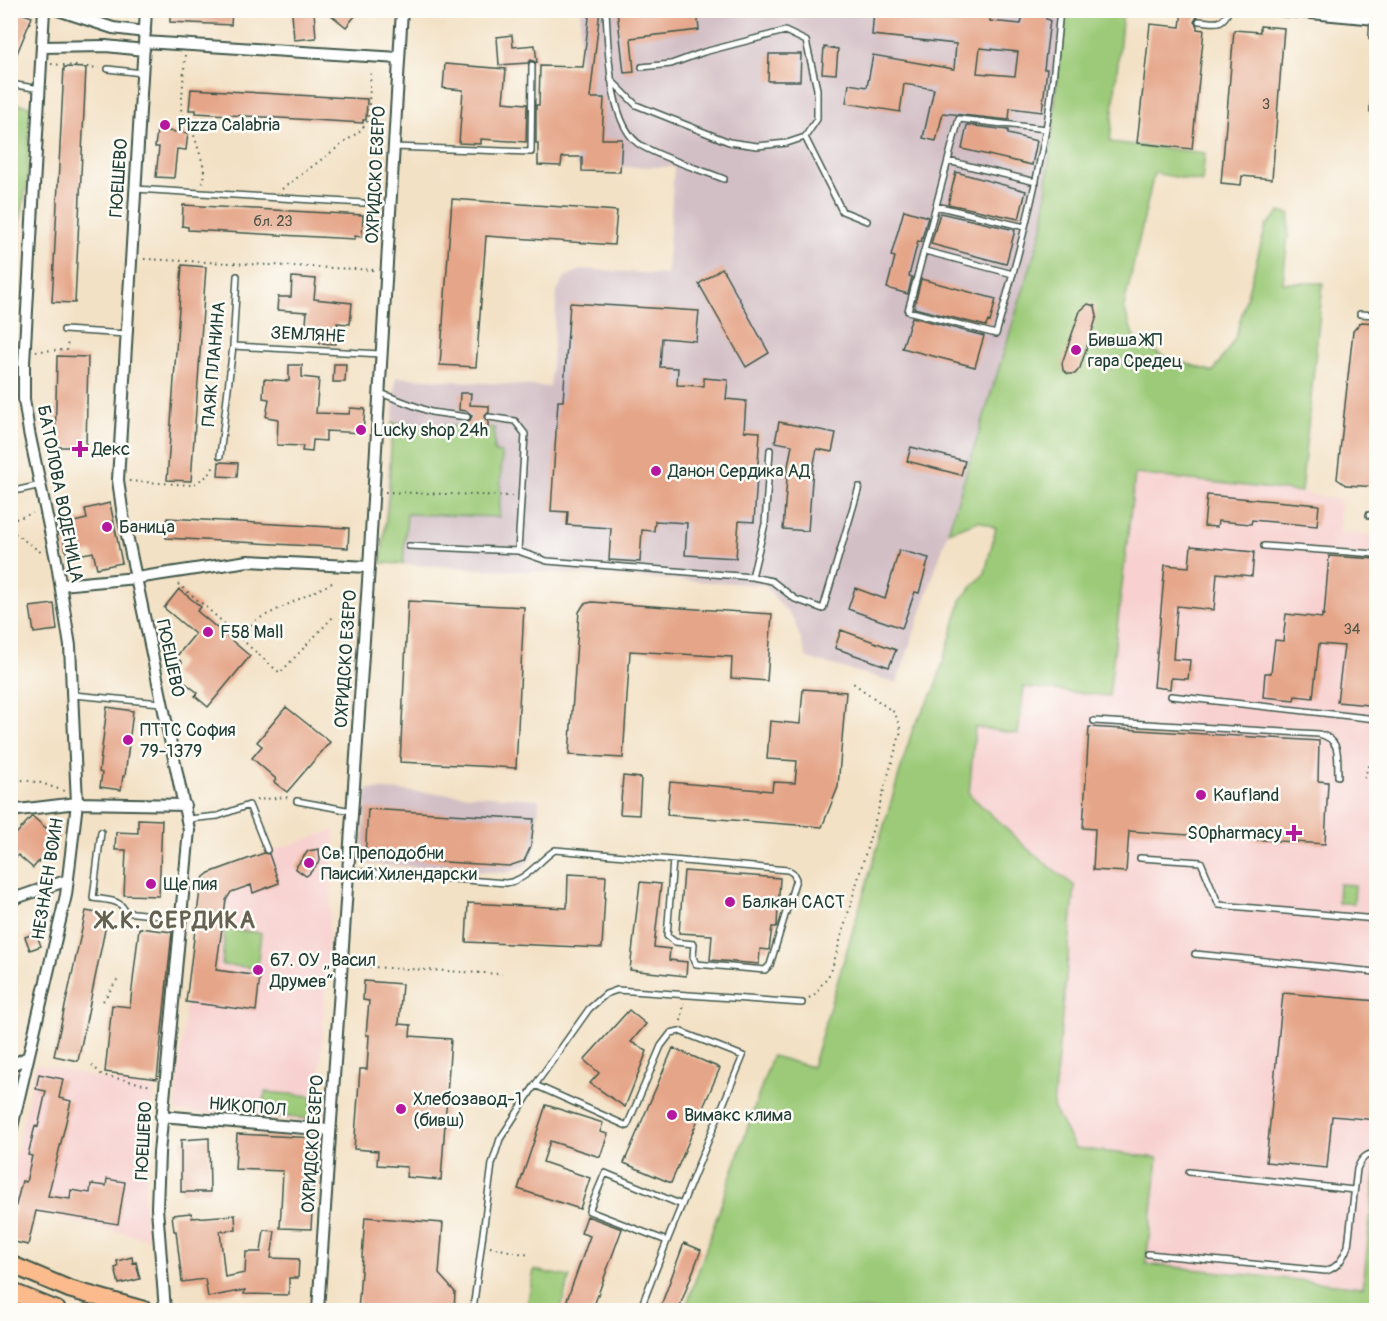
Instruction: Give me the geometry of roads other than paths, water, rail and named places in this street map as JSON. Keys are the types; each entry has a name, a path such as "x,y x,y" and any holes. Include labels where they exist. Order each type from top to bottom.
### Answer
{"main road":[{"path":"10,1264 69,1289 144,1311"},
{"path":"10,1291 57,1311"}],"street":[{"name":"БАТОЛОВА ВОДЕНИЦА","path":"44,10 24,352 24,399 61,585 70,646 77,803"},
{"path":"58,10 144,41"},
{"name":"ГЮЕШЕВО","path":"146,10 118,480 123,516 188,819 189,842 161,1116 158,1208 165,1311"},
{"name":"ОХРИДСКО ЕЗЕРО","path":"318,1311 374,491 402,10"},
{"path":"1278,10 1375,19"},
{"path":"42,47 106,46 144,41 399,58"},
{"path":"61,585 136,578 248,561 369,567"},
{"path":"10,811 77,803 185,805"},
{"name":"НЕЗНАЕН ВОИН","path":"10,1136 68,880 77,803"},
{"path":"10,900 68,880"},
{"path":"10,1066 28,1057"},
{"name":"НИКОПОЛ","path":"161,1116 330,1130"}],"lane":[{"path":"606,10 611,80 624,128 640,145 724,179"},
{"path":"1046,129 959,119 908,311 996,334 1036,182 1046,129 1060,10"},
{"path":"1199,21 1221,22 1225,20 1229,10"},
{"path":"1375,19 1372,38 1377,43"},
{"path":"611,80 636,105 729,142 757,146 787,142 805,137 817,119 817,89 806,41 785,31 704,52 671,64 642,67"},
{"path":"394,147 531,152 532,65"},
{"path":"108,69 142,73"},
{"path":"1373,110 1377,77"},
{"path":"10,84 40,89"},
{"path":"805,137 842,211 867,221"},
{"path":"948,161 1036,182"},
{"path":"135,189 363,203"},
{"path":"936,206 1025,227"},
{"path":"925,251 1013,274"},
{"name":"ПАЯК ПЛАНИНА","path":"220,456 233,346 237,276"},
{"path":"1360,314 1377,315"},
{"path":"67,330 126,334"},
{"name":"ЗЕМЛЯНЕ","path":"233,346 382,354"},
{"path":"380,393 431,412 466,417"},
{"path":"489,417 515,421 525,434 518,551"},
{"path":"752,577 765,524 770,450"},
{"path":"10,492 42,485"},
{"path":"409,546 518,551 547,561 752,577 772,581 795,599 823,609 859,487"},
{"path":"1369,515 1377,516"},
{"path":"1264,546 1377,554"},
{"path":"73,695 163,703"},
{"path":"1171,696 1377,719"},
{"path":"1094,721 1318,734 1329,737 1336,746 1338,776"},
{"path":"297,801 352,811"},
{"path":"188,819 218,816 249,805 267,850"},
{"path":"101,832 93,898 120,904 124,907 125,912 180,918"},
{"path":"348,871 517,882 545,856 555,850 673,860 788,870 796,879 770,965 765,969 696,964 693,957 694,944 675,942 667,936 673,860"},
{"path":"1140,858 1201,862 1219,905 1377,919"},
{"path":"1195,954 1377,972"},
{"path":"473,1311 495,1156 500,1139 589,1009 606,994 617,990 802,1003"},
{"path":"535,1085 627,1126 661,1046 671,1033 679,1031 743,1056 640,1311"},
{"path":"1148,1254 1326,1271 1334,1268 1340,1262 1348,1246 1357,1168 1360,1160 1367,1155 1377,1153"},
{"path":"1190,1172 1354,1190"},
{"path":"667,1241 589,1211 605,1173 682,1205"}],"place":[{"name":"Pizza Calabria","path":"165,125"},
{"name":"Бивша ЖП гара Средец","path":"1076,350"},
{"name":"Lucky shop 24h","path":"361,430"},
{"name":"Декс","path":"80,449"},
{"name":"Данон Сердика АД","path":"656,471"},
{"name":"Баница","path":"107,527"},
{"name":"F58 Mall","path":"208,632"},
{"name":"ПТТС София 79-1379","path":"128,740"},
{"name":"Kaufland","path":"1201,795"},
{"name":"SOpharmacy","path":"1294,833"},
{"name":"Св. Преподобни Паисий Хилендарски","path":"309,863"},
{"name":"Ще пия","path":"151,884"},
{"name":"Балкан САСТ","path":"730,902"},
{"name":"67. ОУ „Васил Друмев“","path":"258,970"},
{"name":"Хлебозавод-1 (бивш)","path":"401,1109"},
{"name":"Вимакс клима","path":"672,1115"}],"district":[{"name":"Ж.К. СЕРДИКА","path":"177,920"}]}
